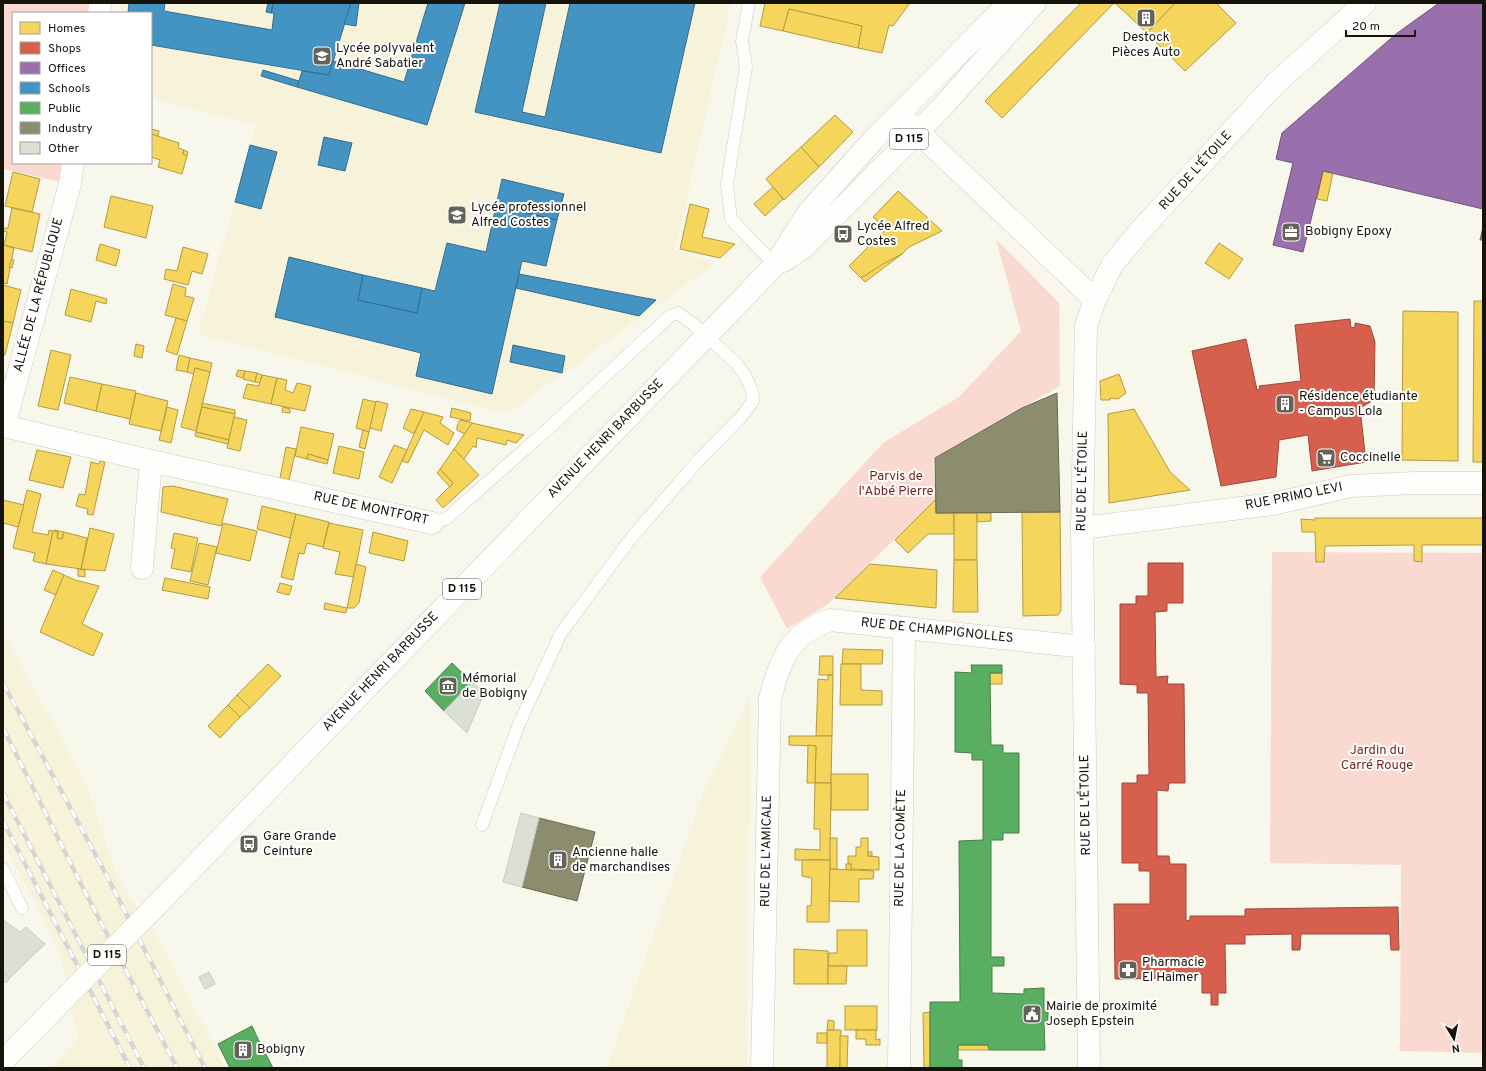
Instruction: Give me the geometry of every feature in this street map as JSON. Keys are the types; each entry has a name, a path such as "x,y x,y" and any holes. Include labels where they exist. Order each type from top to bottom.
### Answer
{"street":[{"name":"AVENUE HENRI BARBUSSE","path":"3,1061 149,913 775,265 808,213 900,114 1010,3"},
{"name":"AVENUE HENRI BARBUSSE","path":"775,265 803,248 944,105 1035,3"},
{"name":"RUE DE L'ÉTOILE","path":"1089,1068 1082,528 1086,326 1095,300 1112,265 1140,232 1276,83 1365,3"},
{"path":"900,114 1095,300"},
{"name":"ALLÉE DE LA RÉPUBLIQUE","path":"4,426 70,184 73,164"},
{"name":"RUE DE MONTFORT","path":"4,426 151,461 432,523"},
{"path":"142,568 151,461"},
{"name":"RUE PRIMO LEVI","path":"1082,528 1273,504 1351,486 1415,483 1483,483"},
{"name":"RUE DE CHAMPIGNOLLES","path":"796,639 813,626 830,620 1084,647"},
{"name":"RUE DE LA COMÈTE","path":"898,1068 904,629"},
{"name":"RUE DE L'AMICALE","path":"762,1068 770,699 777,669 796,639"}],"lane":[{"path":"749,3 742,41 746,67 727,184 731,219 775,265"},
{"name":"RUE DE MONTFORT","path":"432,523 446,519 549,428 670,316 678,313 706,336"},
{"path":"482,825 519,724 561,633 632,537 698,461 741,417 753,401 752,391 746,377 736,364 706,336"},
{"path":"3,869 22,908"}],"shaded area":[{"name":"Lycée professionnel Alfred Costes","path":"122,3 731,3 675,250 715,264 507,414 198,334 256,125 152,98 152,12 120,12"},
{"path":"3,633 86,783 117,876 165,949 225,1068 50,1068 78,1038 59,949 3,841"},
{"path":"750,696 747,1068 607,1068 703,793"}],"green space":[{"path":"3,3 97,3 95,12 12,12 12,164 73,164 70,184 3,169"},
{"name":"Parvis de l'Abbé Pierre","path":"996,239 1059,303 1060,386 933,459 936,499 828,604 787,629 760,577 883,443 959,397 1021,331"},
{"name":"Jardin du Carré Rouge","path":"1272,552 1483,553 1483,1053 1400,1051 1401,865 1270,863"}],"building: Homes":[{"path":"765,3 910,3 893,26 889,25 882,53 858,48 862,26 789,9 783,31 760,26"},
{"path":"1081,3 1114,3 1002,118 985,101"},
{"name":"Destock Pièces Auto","path":"1115,3 1175,3 1147,33"},
{"path":"1175,3 1216,3 1236,23 1185,71 1147,33"},
{"path":"789,9 862,26 858,48 783,31"},
{"path":"835,115 853,132 819,167 801,147"},
{"path":"152,129 159,131 158,136 152,134"},
{"path":"152,134 179,143 178,148 184,150 183,154 187,156 182,174 158,167 160,160 152,157"},
{"path":"801,147 819,167 784,200 766,179"},
{"path":"184,150 188,152 187,156 183,154"},
{"path":"1323,171 1333,173 1327,201 1317,199"},
{"path":"13,172 40,179 32,212 5,206"},
{"path":"773,187 783,199 765,216 754,204"},
{"path":"898,191 942,231 909,247 902,254 861,278 849,266 886,229 873,217"},
{"path":"111,196 153,206 146,238 104,227"},
{"path":"690,204 709,209 702,237 735,244 720,258 680,249"},
{"path":"12,208 40,214 32,252 4,245 7,232 3,231 4,228 8,228"},
{"path":"1219,243 1243,259 1229,279 1205,263"},
{"path":"100,244 120,250 116,266 96,260"},
{"path":"3,245 14,248 7,284 3,283"},
{"path":"183,247 208,254 202,274 192,271 188,285 164,279 166,269 177,271"},
{"path":"902,254 865,282 861,278 883,264"},
{"path":"11,260 14,260 12,268 9,267"},
{"path":"173,284 186,288 185,296 194,298 187,321 165,315"},
{"path":"3,285 21,290 13,323 3,321"},
{"path":"71,289 107,299 106,304 96,301 91,322 65,315"},
{"path":"1474,301 1483,301 1483,462 1473,462"},
{"path":"1403,311 1458,312 1458,461 1402,460"},
{"path":"176,318 187,321 177,355 166,351"},
{"path":"3,321 13,323 5,355 3,355"},
{"path":"136,344 144,346 142,358 134,356"},
{"path":"51,350 71,355 58,410 38,406"},
{"path":"179,355 190,358 187,372 176,370"},
{"path":"190,358 212,363 210,372 195,368 194,374 187,372"},
{"path":"195,368 210,372 196,431 181,427"},
{"path":"238,370 245,371 243,378 236,376"},
{"path":"245,371 257,373 255,382 243,379"},
{"path":"257,373 262,375 260,383 255,382"},
{"path":"1119,374 1126,393 1118,399 1110,398 1110,400 1101,400 1100,381"},
{"path":"262,375 277,378 271,404 243,398 247,384 259,386"},
{"path":"70,377 102,384 96,411 64,403"},
{"path":"277,378 287,380 285,390 293,393 297,383 311,386 305,411 271,404"},
{"path":"102,384 136,391 130,419 96,411"},
{"path":"136,393 168,401 161,431 129,424"},
{"path":"363,399 376,402 369,432 356,428"},
{"path":"376,401 388,404 381,431 370,428"},
{"path":"202,403 235,410 235,414 202,407"},
{"path":"167,407 178,410 171,443 159,440"},
{"path":"202,407 235,414 229,440 196,432"},
{"path":"283,407 290,409 290,413 282,412"},
{"path":"452,408 471,413 470,421 450,417"},
{"path":"411,409 424,412 414,434 403,428"},
{"path":"1134,409 1170,472 1190,490 1109,503 1108,414"},
{"path":"424,412 443,417 440,423 454,433 448,445 424,430 408,463 402,461"},
{"path":"234,417 247,420 240,451 227,448"},
{"path":"460,420 472,423 465,434 457,430"},
{"path":"472,423 524,435 516,443 507,440 506,445 477,438 476,448 473,446 464,459 454,449"},
{"path":"301,427 334,434 328,460 308,454 307,459 295,456"},
{"path":"363,430 369,432 365,449 359,447"},
{"path":"196,432 229,440 228,444 195,436"},
{"path":"394,445 407,450 392,483 379,477"},
{"path":"339,446 364,452 359,479 333,473"},
{"path":"286,447 296,449 289,480 280,478"},
{"path":"454,449 479,475 443,508 436,500 453,483 440,469"},
{"path":"37,450 71,457 63,488 29,480"},
{"path":"308,454 328,460 327,464 307,459"},
{"path":"100,461 105,462 93,515 87,514 88,509 76,506 79,494 85,495 91,462 99,464"},
{"path":"440,469 453,483 450,487 437,473"},
{"path":"173,486 228,499 221,526 161,512 163,487"},
{"path":"27,490 41,494 32,532 48,535 49,530 53,531 46,564 33,561 35,553 13,548"},
{"path":"936,499 936,513 954,513 954,534 928,534 908,553 895,540"},
{"path":"3,500 24,505 18,527 3,523"},
{"path":"262,506 296,514 290,538 257,529"},
{"path":"1022,512 1060,512 1061,610 1058,615 1023,616"},
{"path":"954,513 977,513 977,560 954,560"},
{"path":"977,513 991,513 991,521 977,522"},
{"path":"296,514 329,522 323,547 307,543 304,554 299,553 293,580 281,577"},
{"path":"1315,518 1483,518 1483,545 1422,545 1422,562 1414,561 1414,545 1325,546 1324,562 1316,562 1315,532 1302,532 1301,519 1315,520"},
{"path":"223,523 257,531 250,561 216,553"},
{"path":"329,523 363,530 354,577 335,574 340,552 323,548"},
{"path":"90,528 114,534 105,571 81,569"},
{"path":"54,530 64,532 62,539 57,538 58,532"},
{"path":"53,531 58,532 57,538 62,539 64,532 87,538 81,569 46,564"},
{"path":"373,532 408,541 404,561 369,553"},
{"path":"174,533 198,538 191,572 171,568 175,549 171,548"},
{"path":"199,543 217,547 208,585 190,581"},
{"path":"954,560 977,560 978,612 953,612"},
{"path":"356,564 366,567 359,603 354,608 347,608"},
{"path":"870,564 937,570 936,608 835,598"},
{"path":"78,569 85,570 85,577 78,576"},
{"path":"53,570 64,575 56,595 44,590"},
{"path":"64,575 75,580 99,586 82,624 103,634 93,656 40,632"},
{"path":"165,578 210,587 208,599 162,590"},
{"path":"280,583 292,586 289,595 277,592"},
{"path":"325,603 347,608 346,613 324,609"},
{"path":"843,649 883,650 882,664 842,664"},
{"path":"820,656 833,656 833,675 819,675"},
{"path":"268,664 281,676 250,708 237,695"},
{"path":"841,664 861,664 861,690 882,691 882,705 840,705"},
{"path":"990,673 1002,673 1002,684 990,684"},
{"path":"828,675 833,675 832,736 816,736 818,679 828,680"},
{"path":"237,695 250,708 240,717 228,705"},
{"path":"228,705 240,717 220,738 208,726"},
{"path":"789,736 832,736 831,783 815,783 816,746 789,745"},
{"path":"808,745 816,746 815,783 807,783"},
{"path":"831,774 868,774 868,810 831,810"},
{"path":"815,783 831,783 830,860 795,860 795,849 820,850 820,829 814,829"},
{"path":"830,838 837,838 837,869 830,869"},
{"path":"861,838 868,838 868,856 879,857 879,870 851,869 851,864 848,864 848,856 856,856 856,847 861,847"},
{"path":"868,852 872,852 872,856 868,856"},
{"path":"802,860 830,860 829,922 807,922 807,906 811,906 812,878 802,876"},
{"path":"846,864 851,864 851,870 846,870"},
{"path":"830,869 874,871 873,879 859,879 859,902 829,901"},
{"path":"837,930 867,930 867,966 828,966 829,953 837,953"},
{"path":"794,949 828,951 828,984 794,984"},
{"path":"828,966 847,966 846,984 828,984"},
{"path":"845,1006 877,1006 877,1030 845,1030"},
{"path":"930,1012 930,1068 924,1068 923,1013"},
{"path":"828,1020 834,1021 834,1030 827,1030"},
{"path":"827,1030 841,1030 840,1068 827,1068"},
{"path":"856,1030 876,1030 876,1040 880,1039 880,1045 866,1045 866,1039 856,1039"},
{"path":"817,1033 827,1033 827,1043 817,1043"},
{"path":"840,1036 848,1036 847,1068 840,1068"},
{"path":"958,1045 988,1045 989,1050 958,1050"}],"building: Shops":[{"name":"Résidence étudiante - Campus Lola","path":"1350,319 1351,328 1355,327 1355,323 1370,326 1375,342 1374,400 1360,408 1366,462 1312,471 1308,435 1279,440 1276,477 1221,486 1192,351 1246,339 1257,390 1260,389 1259,386 1301,381 1295,325"},
{"path":"1148,563 1183,563 1183,603 1167,603 1167,611 1155,612 1156,677 1168,676 1167,684 1184,684 1185,783 1169,783 1168,791 1157,790 1157,856 1169,856 1170,864 1186,864 1186,921 1190,920 1190,916 1245,916 1245,909 1398,907 1399,950 1391,950 1390,934 1301,934 1300,950 1292,950 1292,934 1245,935 1245,944 1225,944 1226,993 1218,993 1218,1005 1211,1005 1211,993 1202,993 1202,974 1198,974 1197,978 1115,979 1114,904 1150,904 1150,871 1139,871 1139,863 1122,863 1122,783 1137,783 1137,775 1149,775 1148,693 1137,693 1137,685 1120,684 1120,604 1136,604 1136,596 1148,596"}],"building: Offices":[{"path":"1439,3 1483,3 1483,209 1323,171 1303,252 1273,245 1293,163 1276,159 1282,133 1396,34"},
{"path":"1483,227 1483,240 1480,240"}],"building: Schools":[{"path":"129,3 165,3 164,11 272,30 274,13 271,13 273,3 351,3 329,75 152,45 152,12 128,12"},
{"path":"268,3 273,3 271,13 266,12"},
{"path":"351,3 359,3 356,26 344,24"},
{"path":"428,3 465,3 427,125 297,87 302,71 329,75 333,61 404,82"},
{"path":"500,3 546,3 522,112 545,117 570,3 695,3 661,153 475,112"},
{"path":"263,70 299,81 297,87 261,76"},
{"path":"324,137 352,143 345,171 318,165"},
{"path":"250,145 277,152 261,209 235,202"},
{"path":"502,179 564,194 557,220 496,206"},
{"path":"496,206 557,220 546,266 522,261 492,394 416,376 421,353 275,317 289,257 363,275 358,300 417,313 422,288 435,291 447,243 486,252"},
{"path":"519,274 656,300 639,316 516,288"},
{"path":"363,275 422,288 417,313 358,300"},
{"path":"513,345 565,356 562,373 510,362"}],"building: Public":[{"name":"Mémorial de Bobigny","path":"452,663 472,682 444,711 425,691"},
{"path":"971,665 1002,665 1002,673 990,673 991,745 1003,745 1003,753 1019,753 1019,833 1003,833 1003,840 991,840 991,957 1004,957 1004,966 992,966 992,993 1024,994 1024,989 1044,988 1044,1012 1048,1012 1048,1023 1044,1023 1045,1050 989,1050 988,1045 958,1045 958,1060 962,1060 962,1068 930,1068 930,1002 960,1002 959,841 983,840 983,760 972,760 972,753 955,752 955,672 972,673"},
{"name":"Bobigny","path":"252,1026 273,1068 230,1068 218,1044"}],"building: Industry":[{"path":"1057,393 1060,512 936,513 935,458 1022,408"},
{"name":"Ancienne halle de marchandises","path":"539,818 595,832 577,901 522,887"}],"building: Other":[{"path":"472,682 484,693 467,733 444,711"},
{"path":"521,813 539,818 522,887 503,882"},
{"path":"3,920 20,932 26,927 45,944 10,978 3,972"},
{"path":"3,972 10,978 6,983 3,980"},
{"path":"209,972 215,984 205,989 199,977"}],"railway":[{"path":"3,683 107,876 205,1068"},
{"path":"3,728 82,886 177,1068"},
{"path":"3,793 144,1068"},
{"path":"3,821 130,1068"}],"place":[{"name":"Destock Pièces Auto","path":"1146,18"},
{"name":"Lycée polyvalent André Sabatier","path":"322,56"},
{"name":"Lycée professionnel Alfred Costes","path":"457,215"},
{"name":"Bobigny Epoxy","path":"1291,232"},
{"name":"Lycée Alfred Costes","path":"843,234"},
{"name":"Résidence étudiante - Campus Lola","path":"1285,404"},
{"name":"Coccinelle","path":"1326,458"},
{"name":"Mémorial de Bobigny","path":"448,686"},
{"name":"Gare Grande Ceinture","path":"249,844"},
{"name":"Ancienne halle de marchandises","path":"558,860"},
{"name":"Pharmacie El Haimer","path":"1128,970"},
{"name":"Mairie de proximité Joseph Epstein","path":"1032,1014"},
{"name":"Bobigny","path":"243,1050"}]}
